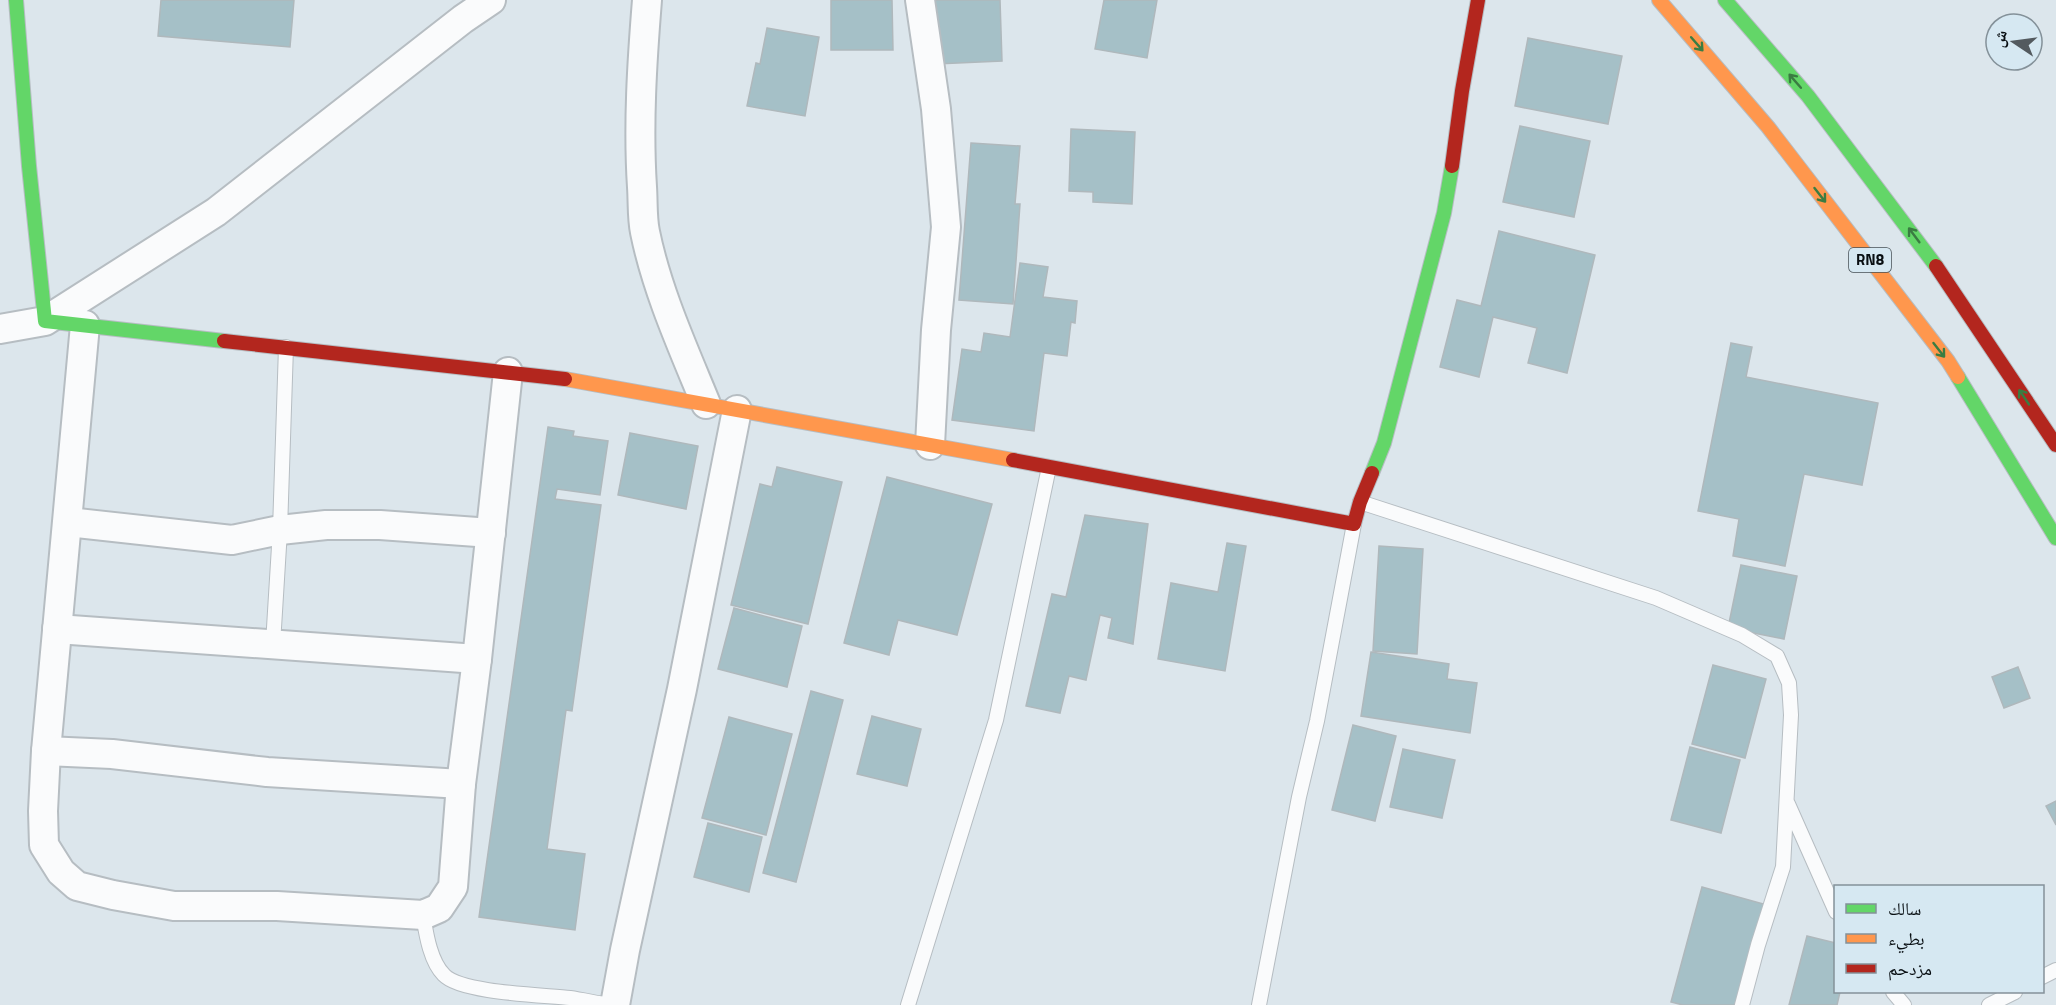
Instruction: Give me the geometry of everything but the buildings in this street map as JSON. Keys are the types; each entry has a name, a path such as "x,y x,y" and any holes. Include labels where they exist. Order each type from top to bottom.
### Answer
{"main road":[{"path":"16,0 29,166 45,321 574,380 1354,524 1360,502 1384,443 1444,213 1457,139 1462,91 1479,0"},
{"name":"RN8","path":"1659,0 1768,127 1948,361 2056,538"},
{"path":"1725,0 1808,96 1928,254 2056,446"}],"street":[{"path":"0,329 45,321 216,212 458,10 491,0"},
{"path":"647,0 643,43 640,155 645,231 657,275 706,404"},
{"path":"920,0 936,109 946,228 936,330 930,445"},
{"path":"85,325 69,522 46,751 44,845 61,872 77,886 174,906 277,906 423,915 439,908 453,887 461,784 508,372"},
{"path":"613,1005 682,689 737,410"},
{"path":"69,522 232,540 280,530 326,525 380,525 491,533"},
{"path":"57,629 477,659"},
{"path":"46,751 112,754 267,772 461,784"}],"lane":[{"path":"273,644 280,530 286,348"},
{"path":"908,1005 996,720 1049,467"},
{"path":"1360,502 1656,598 1742,635 1777,656 1789,682 1791,715 1783,867 1742,1005"},
{"path":"1259,1005 1299,797 1317,721 1354,524"},
{"path":"1787,800 1834,907"},
{"path":"423,915 430,951 444,976 462,985 486,990 572,998 613,1005"},
{"path":"1894,993 1904,1005"},
{"path":"1989,1005 2013,993"}],"traffic: fast":[{"path":"16,0 29,166 45,321 224,341"},
{"path":"1725,0 1808,96 1936,266"},
{"path":"1372,473 1384,443 1444,213 1452,166"},
{"path":"1958,377 2056,538"}],"traffic: slow":[{"path":"1659,0 1768,127 1958,377"},
{"path":"565,379 1013,460"}],"traffic: jam":[{"path":"1452,166 1478,0"},
{"path":"1936,266 2056,445"},
{"path":"224,341 565,379"},
{"path":"1013,460 1354,524 1372,473"}]}
